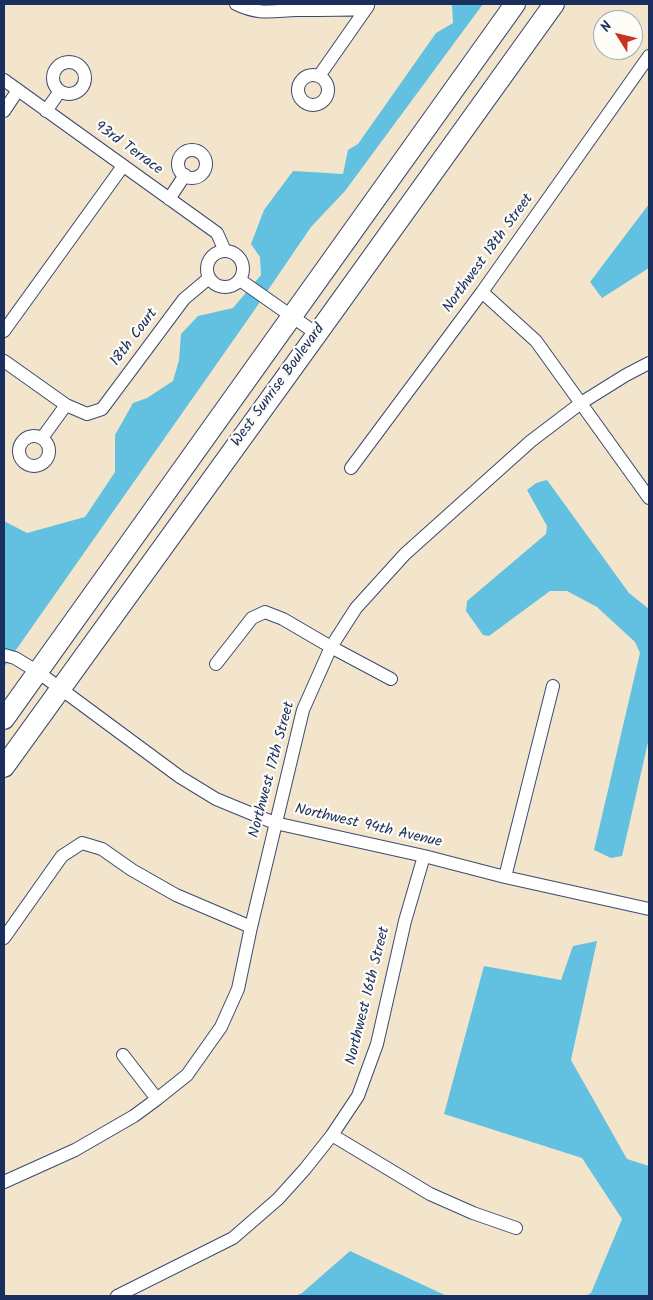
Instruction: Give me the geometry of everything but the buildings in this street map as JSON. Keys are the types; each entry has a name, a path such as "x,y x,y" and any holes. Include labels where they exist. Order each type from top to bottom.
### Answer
{"highway":[{"name":"West Sunrise Boulevard","path":"4,719 515,4"},
{"name":"West Sunrise Boulevard","path":"4,767 554,4"}],"street":[{"path":"236,4 247,10 262,12 368,7"},
{"path":"319,76 368,7"},
{"name":"Northwest 18th Street","path":"351,468 482,292 649,56"},
{"name":"93rd Terrace","path":"4,80 217,232 225,251"},
{"path":"4,111 18,90"},
{"path":"46,111 60,91"},
{"path":"4,331 123,166"},
{"path":"169,199 185,176"},
{"path":"244,283 243,269 240,259 236,255 225,251 219,252 210,260 208,272 209,278 213,282 224,287 244,283 317,334"},
{"name":"18th Court","path":"66,405 87,414 102,409 184,299 209,278"},
{"path":"482,292 536,342 649,498"},
{"path":"4,361 66,405 42,438"},
{"name":"Northwest 17th Street","path":"4,1182 74,1150 134,1116 157,1100 186,1075 221,1027 238,989 275,822 303,710 331,647 356,608 404,554 531,440 582,403 649,363"},
{"path":"216,664 252,618 265,612 283,619 391,679"},
{"name":"Northwest 94th Avenue","path":"9,656 38,672 180,777 216,799 275,822 649,909"},
{"path":"505,876 553,686"},
{"path":"4,938 62,856 82,843 102,849 132,870 176,895 251,926"},
{"name":"Northwest 16th Street","path":"117,1296 233,1238 278,1199 332,1135 358,1096 377,1044 405,921 424,856"},
{"path":"122,1055 157,1100"},
{"path":"332,1135 430,1194 473,1213 516,1228"},
{"path":"143,1284 149,1296"}],"water":[{"path":"452,4 483,4 345,191 311,227 4,667 4,521 27,533 85,517 115,472 115,435 133,403 147,398 173,381 179,360 181,334 198,316 233,308 261,275 260,257 251,244 264,210 293,171 343,174 348,150 358,144 436,33 453,23"},
{"path":"649,204 649,268 602,298 590,282"},
{"path":"547,480 629,593 649,609 649,738 622,856 611,858 594,850 640,653 635,642 597,607 567,591 550,591 489,636 483,635 466,611 467,601 546,534 547,526 527,490 536,483"},
{"path":"597,941 571,1060 627,1159 649,1166 649,1296 585,1296 591,1293 622,1219 582,1158 444,1114 484,966 561,980 573,946"},
{"path":"350,1251 447,1296 295,1296 302,1293"}]}
